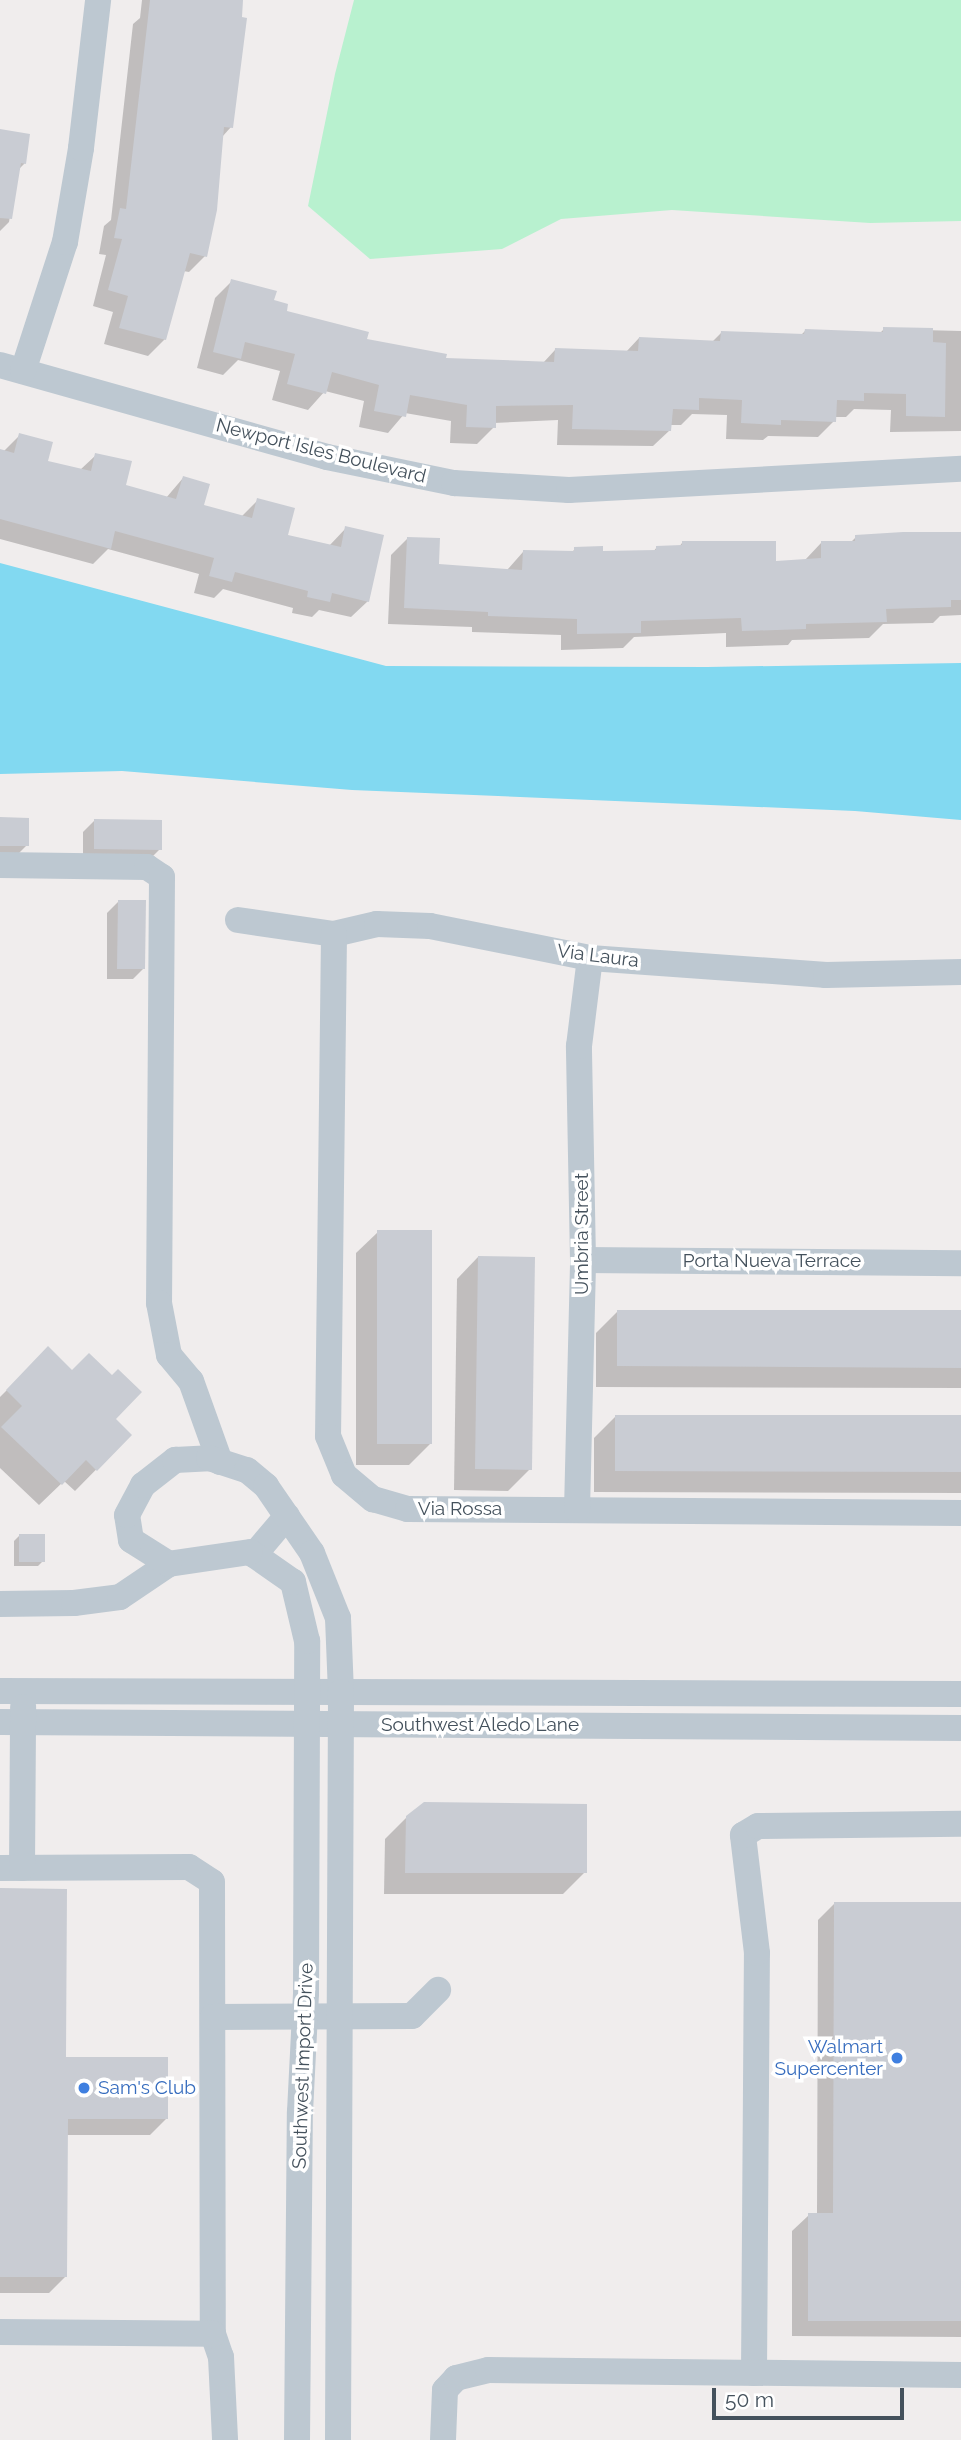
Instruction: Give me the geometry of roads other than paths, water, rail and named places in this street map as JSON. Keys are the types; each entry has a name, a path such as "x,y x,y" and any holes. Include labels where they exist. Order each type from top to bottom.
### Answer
{"street":[{"name":"Newport Isles Boulevard","path":"98,0 81,148 65,242 11,368 327,457 454,484 569,490 961,469"},
{"path":"0,865 147,867 162,877 159,1303 169,1354 191,1381 220,1462"},
{"name":"Via Laura","path":"238,920 334,934 377,924 430,926 590,958 826,975 961,972"},
{"name":"Via Rossa","path":"334,934 328,1436 344,1475 373,1499 408,1509 961,1513"},
{"name":"Umbria Street","path":"577,1510 583,1259 579,1046 590,958"},
{"name":"Porta Nueva Terrace","path":"583,1259 961,1263"},
{"path":"0,1604 74,1603 120,1597 169,1564 250,1552 254,1555 287,1516 266,1486 247,1470 209,1458 175,1460 143,1485 127,1515 131,1540 169,1564"},
{"name":"Southwest Import Drive","path":"287,1516 312,1553 338,1618 341,1692 338,2440"},
{"name":"Southwest Import Drive","path":"254,1555 293,1582 307,1641 309,1725 305,2017 300,2112 297,2440"},
{"path":"11,1691 11,1868 189,1867 212,1882 213,2334 221,2357 225,2440"},
{"name":"Southwest Aledo Lane","path":"11,1691 961,1694"},
{"name":"Southwest Aledo Lane","path":"11,1722 961,1728"},
{"path":"754,2373 757,1953 743,1835 758,1826 961,1824"},
{"path":"214,2017 412,2015 438,1990"},
{"path":"0,2332 213,2334"},
{"path":"443,2440 444,2389 456,2378 488,2370 961,2375"}],"water":[{"path":"0,563 386,666 707,667 961,663 961,820 855,811 352,790 122,771 0,774"}],"place":[{"name":"Walmart Supercenter","path":"897,2058"},
{"name":"Sam's Club","path":"84,2088"}]}
